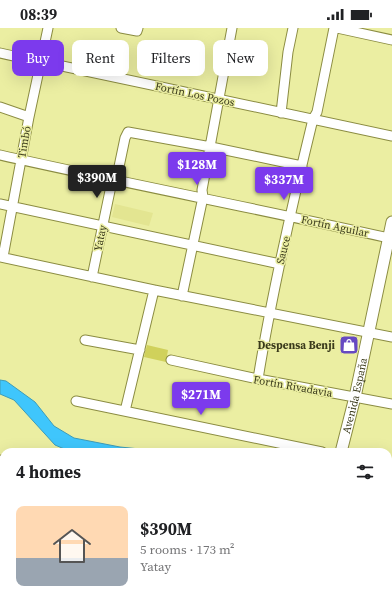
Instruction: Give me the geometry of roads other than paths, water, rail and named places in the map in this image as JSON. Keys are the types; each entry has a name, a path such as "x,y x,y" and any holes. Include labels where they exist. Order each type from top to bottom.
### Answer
{"main road":[{"name":"Avenida España","path":"342,448 356,397 392,222"}],"street":[{"name":"Timbó","path":"46,40 48,28"},
{"path":"121,28 138,30"},
{"path":"182,296 203,197 202,190 232,28"},
{"path":"281,113 288,52 293,28"},
{"path":"336,28 392,40"},
{"name":"Sauce","path":"258,380 268,313 313,119 317,112 336,28"},
{"name":"Fortín Los Pozos","path":"0,53 12,56"},
{"name":"Fortín Los Pozos","path":"64,66 392,136"},
{"name":"Timbó","path":"1,257 13,207 29,117 38,76"},
{"path":"0,107 29,117"},
{"name":"Yatay","path":"92,277 111,186 116,181 125,138 128,132 211,147"},
{"path":"211,147 302,166"},
{"name":"Fortín Aguilar","path":"0,155 116,181 203,197 389,238"},
{"path":"0,204 280,264"},
{"path":"1,257 182,296 392,337"},
{"path":"125,411 154,290"},
{"path":"85,340 140,350"},
{"name":"Fortín Rivadavia","path":"172,360 258,380 392,404"},
{"path":"76,401 303,448"}],"water":[{"path":"0,380 6,381 35,402 54,426 74,438 130,448 62,448 55,445 14,400 0,394"}],"place":[{"name":"Despensa Benji","path":"349,345"}]}
